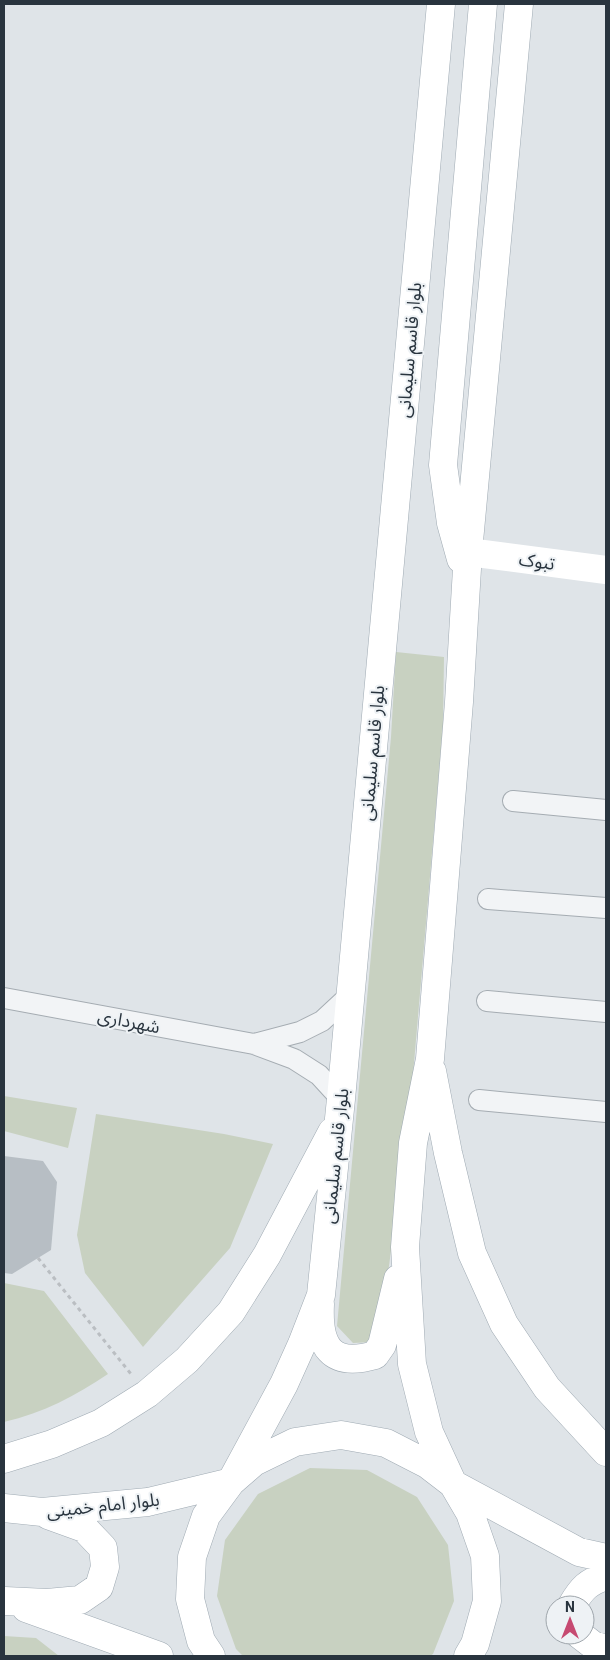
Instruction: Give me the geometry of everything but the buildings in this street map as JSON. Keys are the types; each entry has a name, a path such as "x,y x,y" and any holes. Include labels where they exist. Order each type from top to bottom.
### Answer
{"main road":[{"name":"بلوار قاسم سلیمانی","path":"231,1482 284,1384 302,1344 320,1295 340,1109 441,4"},
{"path":"467,565 451,523 443,465 483,4"},
{"path":"468,1656 475,1644 487,1601 485,1556 470,1513 453,1484 429,1432 412,1364 405,1247 413,1143 430,1059 459,702 467,565 519,4"},
{"name":"تبوک","path":"467,565 606,570"},
{"path":"430,1059 448,1153 472,1253 504,1324 547,1388 606,1452"},
{"path":"4,1459 52,1444 101,1423 147,1394 187,1360 231,1312 267,1255 340,1109"},
{"path":"320,1295 322,1334 332,1353 340,1358 350,1360 375,1355 382,1345 386,1332 405,1247"},
{"path":"210,1656 201,1641 190,1599 192,1556 206,1516 231,1482 254,1462 295,1442 341,1435 386,1443 427,1464 453,1484 580,1552 606,1558"},
{"name":"بلوار امام خمینی","path":"4,1508 42,1512 148,1502 231,1482"},
{"path":"5,1601 47,1603 80,1600 99,1586 105,1567 103,1548 84,1528 42,1512"},
{"path":"578,1595 581,1589 596,1579 606,1576"},
{"path":"5,1601 159,1656"},
{"path":"592,1645 606,1650"}],"street":[{"path":"513,801 606,810"},
{"path":"488,899 606,908"},
{"name":"شهرداری","path":"254,1044 300,1032 322,1021 350,996"},
{"name":"شهرداری","path":"4,998 254,1044 294,1059 319,1075 340,1109"},
{"path":"487,1002 606,1012"},
{"path":"478,1100 606,1112"}],"path":[{"path":"38,1258 147,1394"}],"green space":[{"path":"396,652 444,657 443,725 411,1098 381,1327 372,1342 353,1343 337,1326 391,737"},
{"path":"4,1096 77,1108 68,1148 4,1131"},
{"path":"96,1114 224,1134 273,1144 230,1248 143,1347 85,1273 77,1235"},
{"path":"4,1283 44,1291 108,1374 58,1403 32,1414 4,1422"},
{"path":"310,1468 367,1470 417,1497 448,1545 454,1601 433,1654 430,1656 243,1656 236,1649 217,1596 225,1540 258,1494"},
{"path":"4,1636 36,1638 59,1656 4,1656"}]}
